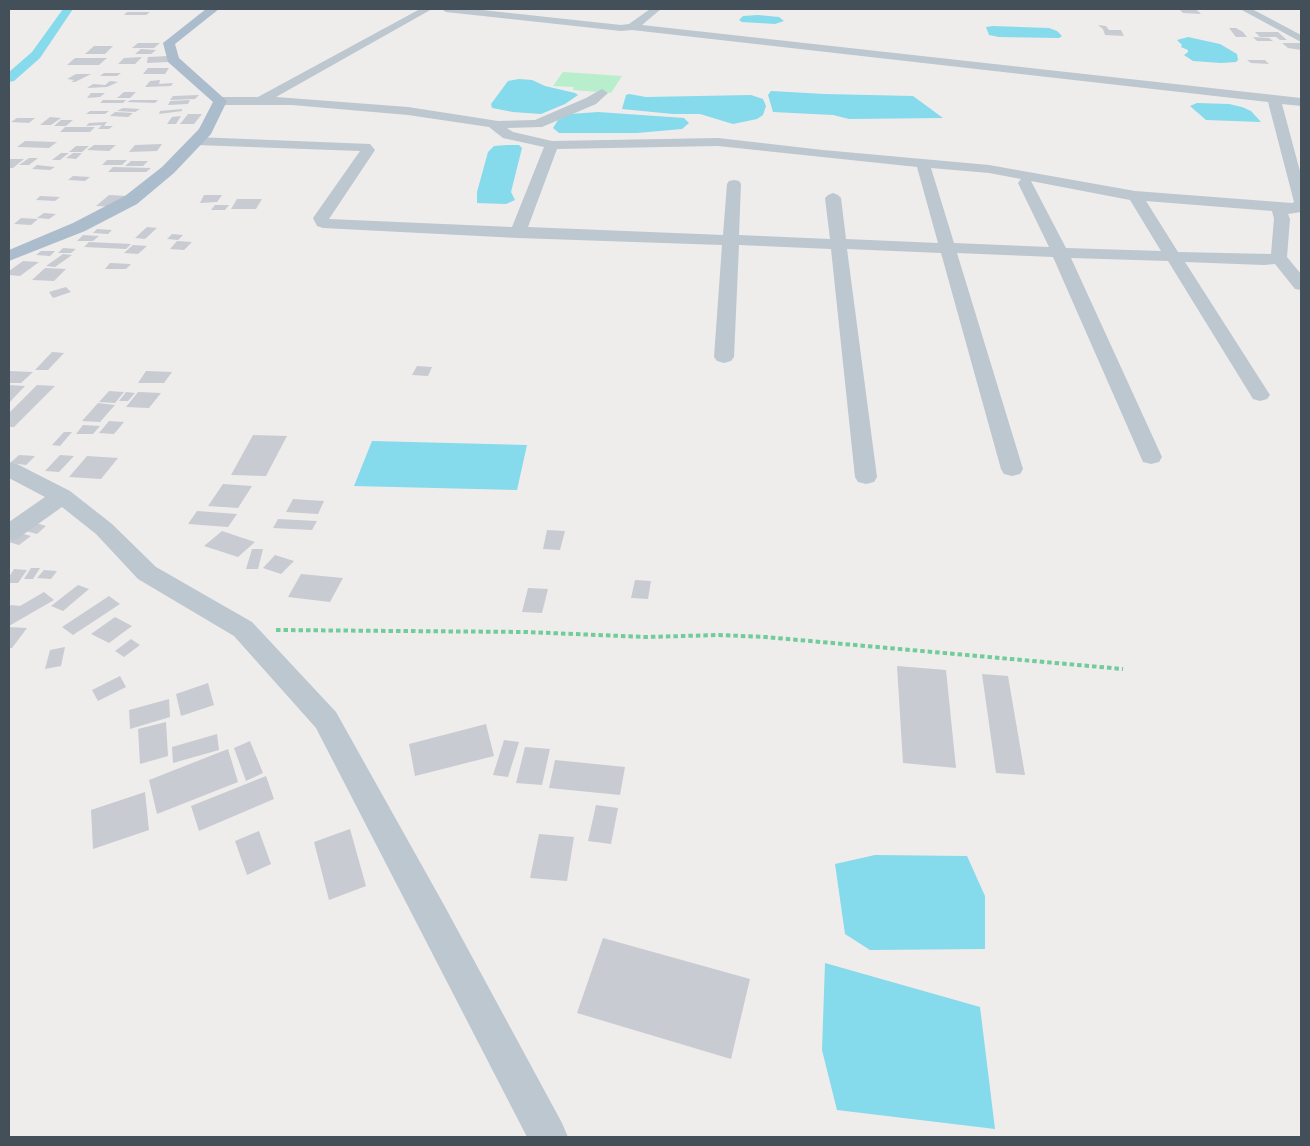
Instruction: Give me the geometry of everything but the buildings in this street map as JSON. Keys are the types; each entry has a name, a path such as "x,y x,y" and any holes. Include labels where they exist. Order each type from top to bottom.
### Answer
{"main road":[{"path":"9,256 79,227 131,200 168,170 206,131 220,101 173,59 169,44 213,9"}],"street":[{"path":"262,100 427,9"},
{"path":"446,9 621,28 632,27 1301,102"},
{"path":"632,27 656,9"},
{"path":"1244,9 1301,39"},
{"path":"220,101 262,100 408,111 494,124 536,124 591,101 602,93"},
{"path":"1274,99 1299,206"},
{"path":"494,124 508,135 552,145 718,142 923,164 989,169 1135,196 1299,206"},
{"path":"196,141 366,147 368,150 322,218 323,223 948,249 1264,260 1280,258"},
{"path":"518,232 552,145"},
{"path":"923,164 1012,469"},
{"path":"1025,182 1060,253 1151,457"},
{"path":"724,357 734,184"},
{"path":"1135,196 1260,395"},
{"path":"833,198 866,477"},
{"path":"1299,206 1280,212 1282,219 1280,258 1301,285"},
{"path":"9,469 62,496 104,528 146,572 243,629 326,720 548,1137"},
{"path":"9,533 62,496"}],"path":[{"path":"243,629 508,632 646,637 719,635 765,637 1123,669"}],"green space":[{"path":"563,72 622,76 611,93 573,90 574,87 553,86"}],"water":[{"path":"743,16 779,17 784,21 775,24 742,22 739,20"},
{"path":"986,27 1049,28 1057,31 1062,36 1059,38 999,37 989,35"},
{"path":"1188,37 1220,44 1237,54 1238,60 1236,62 1221,63 1193,61 1184,55 1188,50 1181,47 1182,45 1177,40"},
{"path":"519,79 532,80 545,86 578,95 565,104 541,114 492,108 491,104 508,81"},
{"path":"771,91 913,96 943,118 849,119 833,115 773,112 768,95"},
{"path":"626,95 646,97 751,95 763,99 766,106 763,115 757,119 733,124 700,114 673,114 622,109"},
{"path":"1197,103 1229,104 1242,107 1251,111 1261,122 1206,120 1190,106"},
{"path":"598,112 684,118 689,123 682,129 637,133 559,133 553,128 558,120 570,114"},
{"path":"519,145 522,148 511,192 515,200 506,204 477,203 477,192 488,152 494,146"},
{"path":"372,441 527,445 517,490 354,486"},
{"path":"875,855 967,856 985,896 985,949 870,950 845,934 835,864"},
{"path":"825,963 980,1007 995,1129 837,1110 822,1050"}],"waterway":[{"path":"9,78 36,55 68,9"}]}
